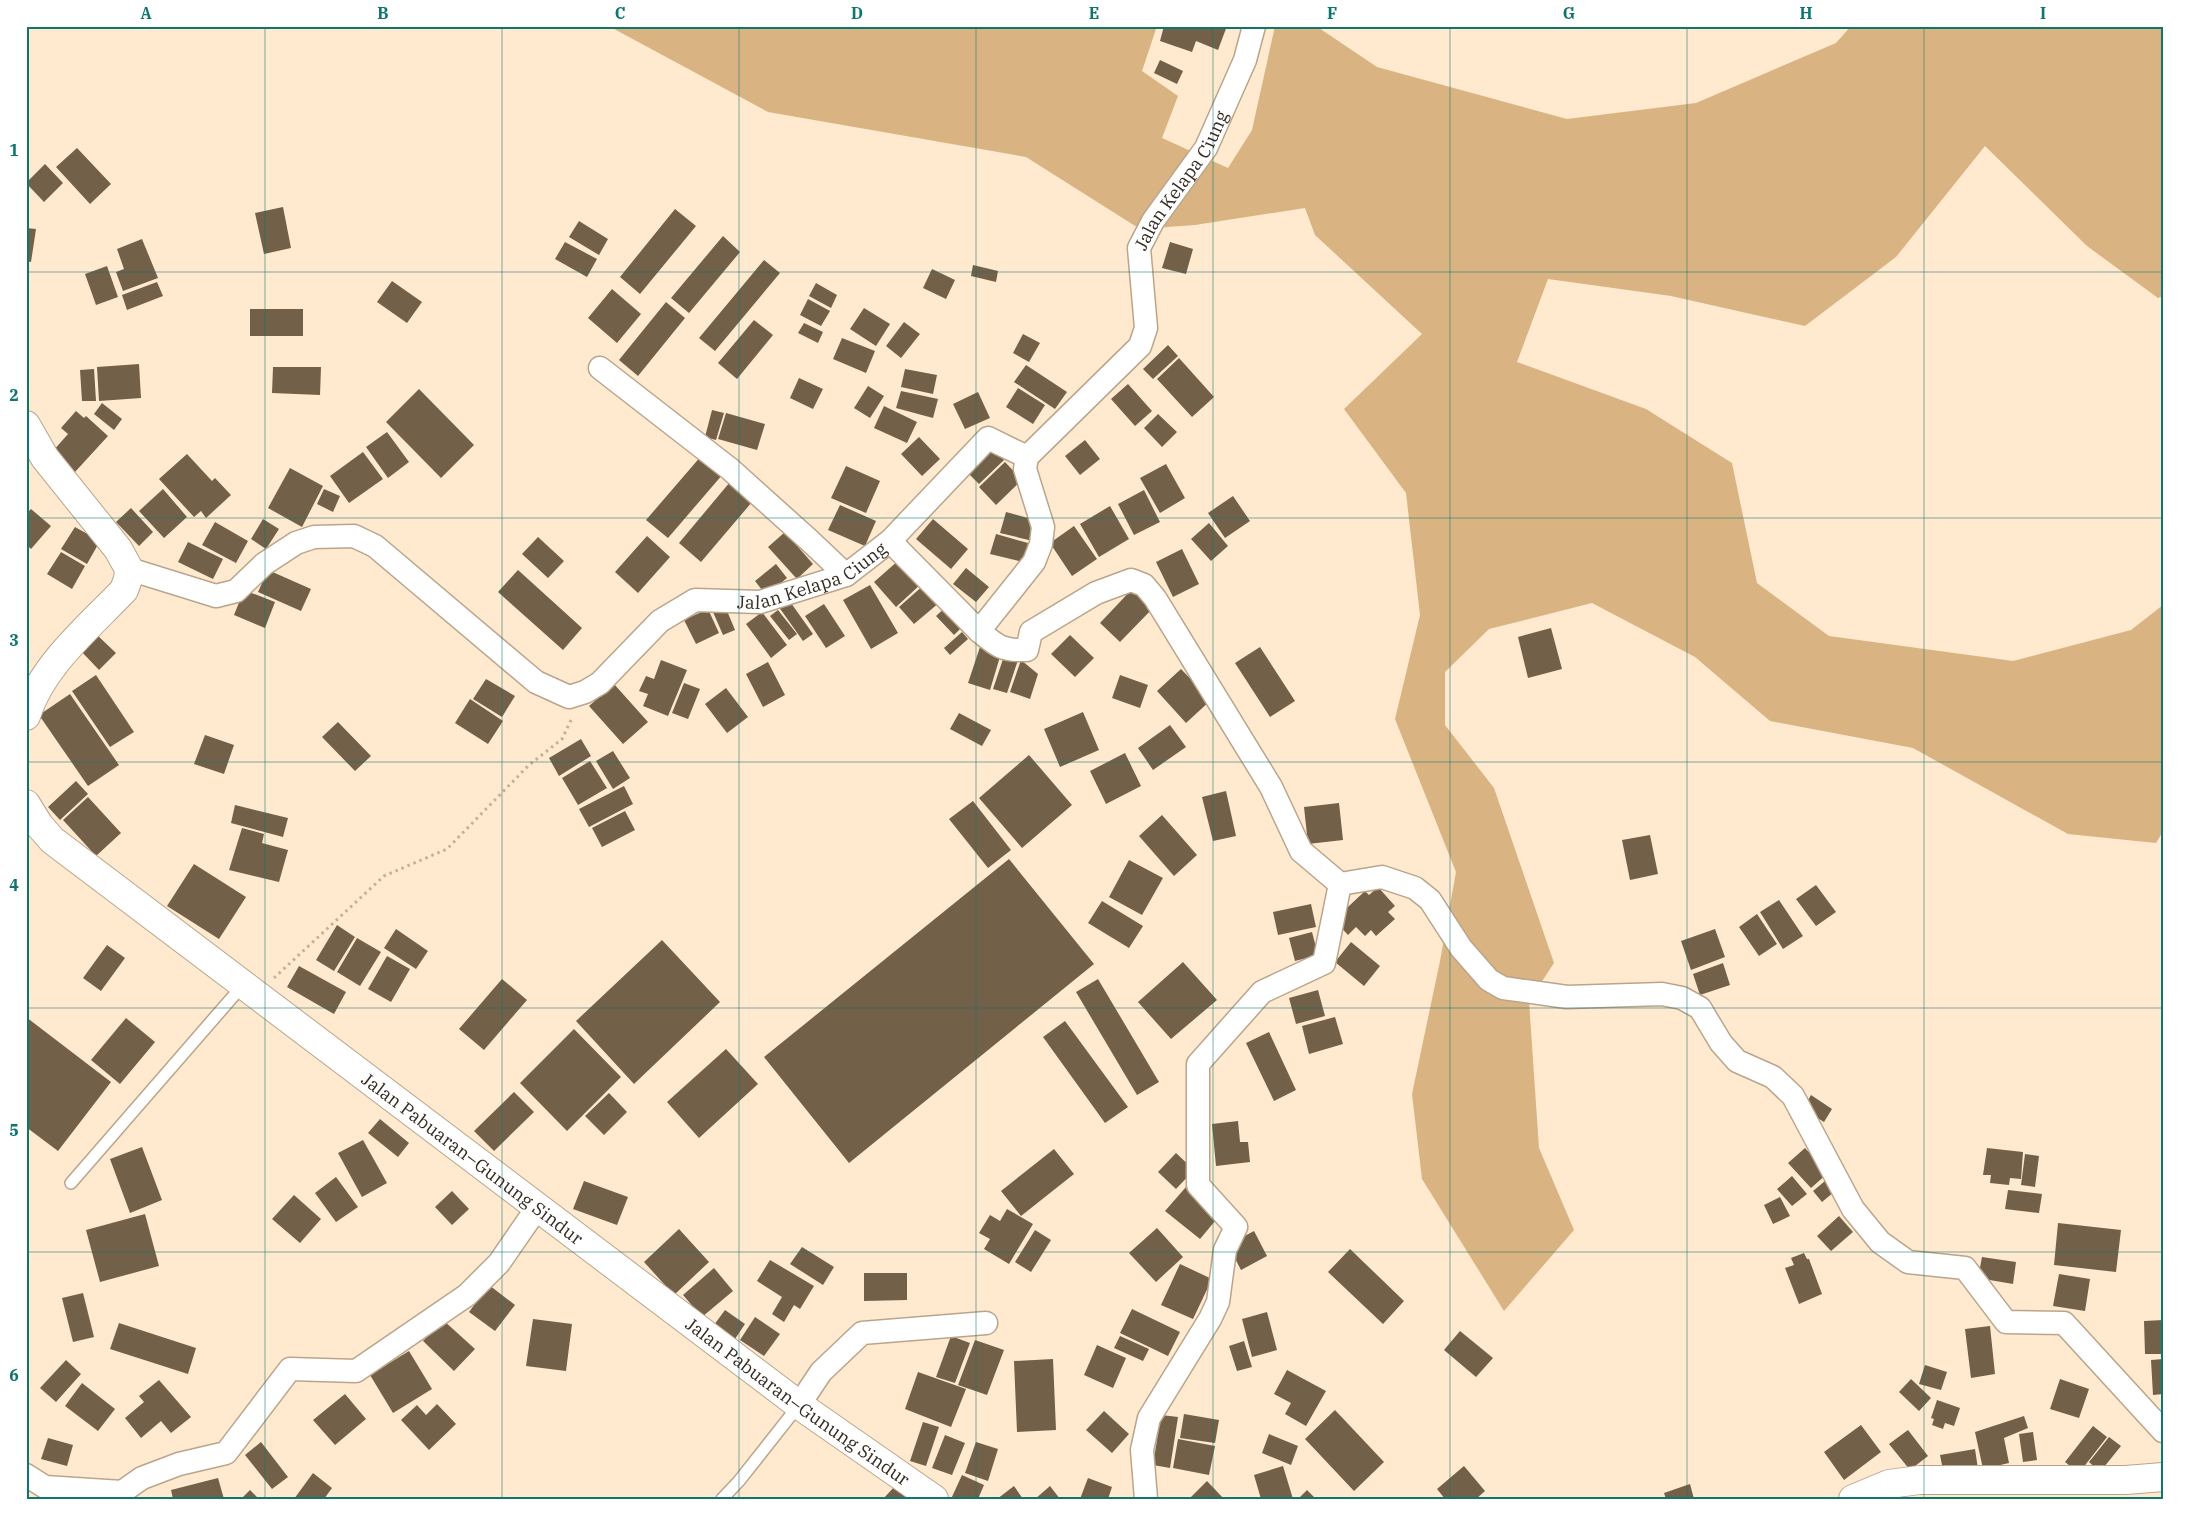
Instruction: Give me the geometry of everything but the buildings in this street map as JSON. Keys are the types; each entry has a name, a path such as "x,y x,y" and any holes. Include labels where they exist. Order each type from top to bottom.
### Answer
{"street":[{"name":"Jalan Kelapa Ciung","path":"1027,457 1140,346 1146,328 1139,248 1153,221 1206,148 1245,60 1254,26"},
{"path":"600,368 730,470 846,575"},
{"path":"26,425 45,458 118,549 129,569 128,580 124,590 54,667 37,692 26,716"},
{"path":"890,541 988,438 1027,457 1025,469 1043,527 1041,544 1034,562 979,631"},
{"path":"129,569 216,596 236,591 264,564 296,543 314,537 354,536 375,546 536,682 569,697 585,692"},
{"name":"Jalan Kelapa Ciung","path":"585,692 600,683 660,621 695,600 760,602 846,575 890,541 979,631 997,645 1010,650 1027,650 1031,632 1096,592 1131,580 1144,585 1155,598 1270,787 1302,851 1340,884"},
{"name":"Jalan Pabuaran–Gunung Sindur","path":"27,807 52,840 799,1405 934,1499"},
{"path":"1146,1499 1142,1450 1149,1418 1210,1319 1218,1302 1225,1250 1236,1227 1198,1185 1198,1064 1262,992 1324,963 1340,884 1382,877 1415,888 1430,900 1461,948 1489,980 1503,988 1567,997 1662,994 1682,998 1700,1008 1721,1043 1737,1061 1772,1077 1793,1096 1854,1209 1880,1242 1908,1262 1964,1268 2006,1322 2064,1323 2163,1431"},
{"path":"26,1475 45,1487 121,1496 142,1478 179,1464 226,1453 290,1369 356,1371 467,1295 499,1264 537,1208"},
{"path":"799,1405 822,1372 862,1333 986,1324"},
{"path":"1854,1499 1889,1484 1919,1480 2126,1480 2163,1477"}],"lane":[{"path":"71,1184 251,989"},
{"path":"722,1499 739,1481 799,1405"}],"path":[{"path":"251,989 384,876 447,848 528,766 562,739 585,692"}],"shaded area":[{"path":"611,26 1157,26 1142,71 1178,96 1162,138 1228,168 1252,130 1275,26 1316,26 1377,67 1567,119 1696,103 1836,43 1851,26 2163,26 2163,296 2158,298 2087,246 1985,146 1896,257 1805,326 1671,296 1548,279 1517,362 1646,409 1732,463 1757,583 1829,636 2013,661 2131,630 2163,605 2163,831 2156,843 2068,834 1913,748 1770,721 1695,657 1592,603 1489,629 1445,672 1445,725 1494,788 1554,963 1529,1001 1539,1148 1574,1230 1504,1311 1422,1179 1412,1094 1440,961 1456,872 1395,719 1420,615 1406,493 1344,409 1422,334 1315,235 1305,208 1195,225 1140,229 1026,157 768,112"}]}
